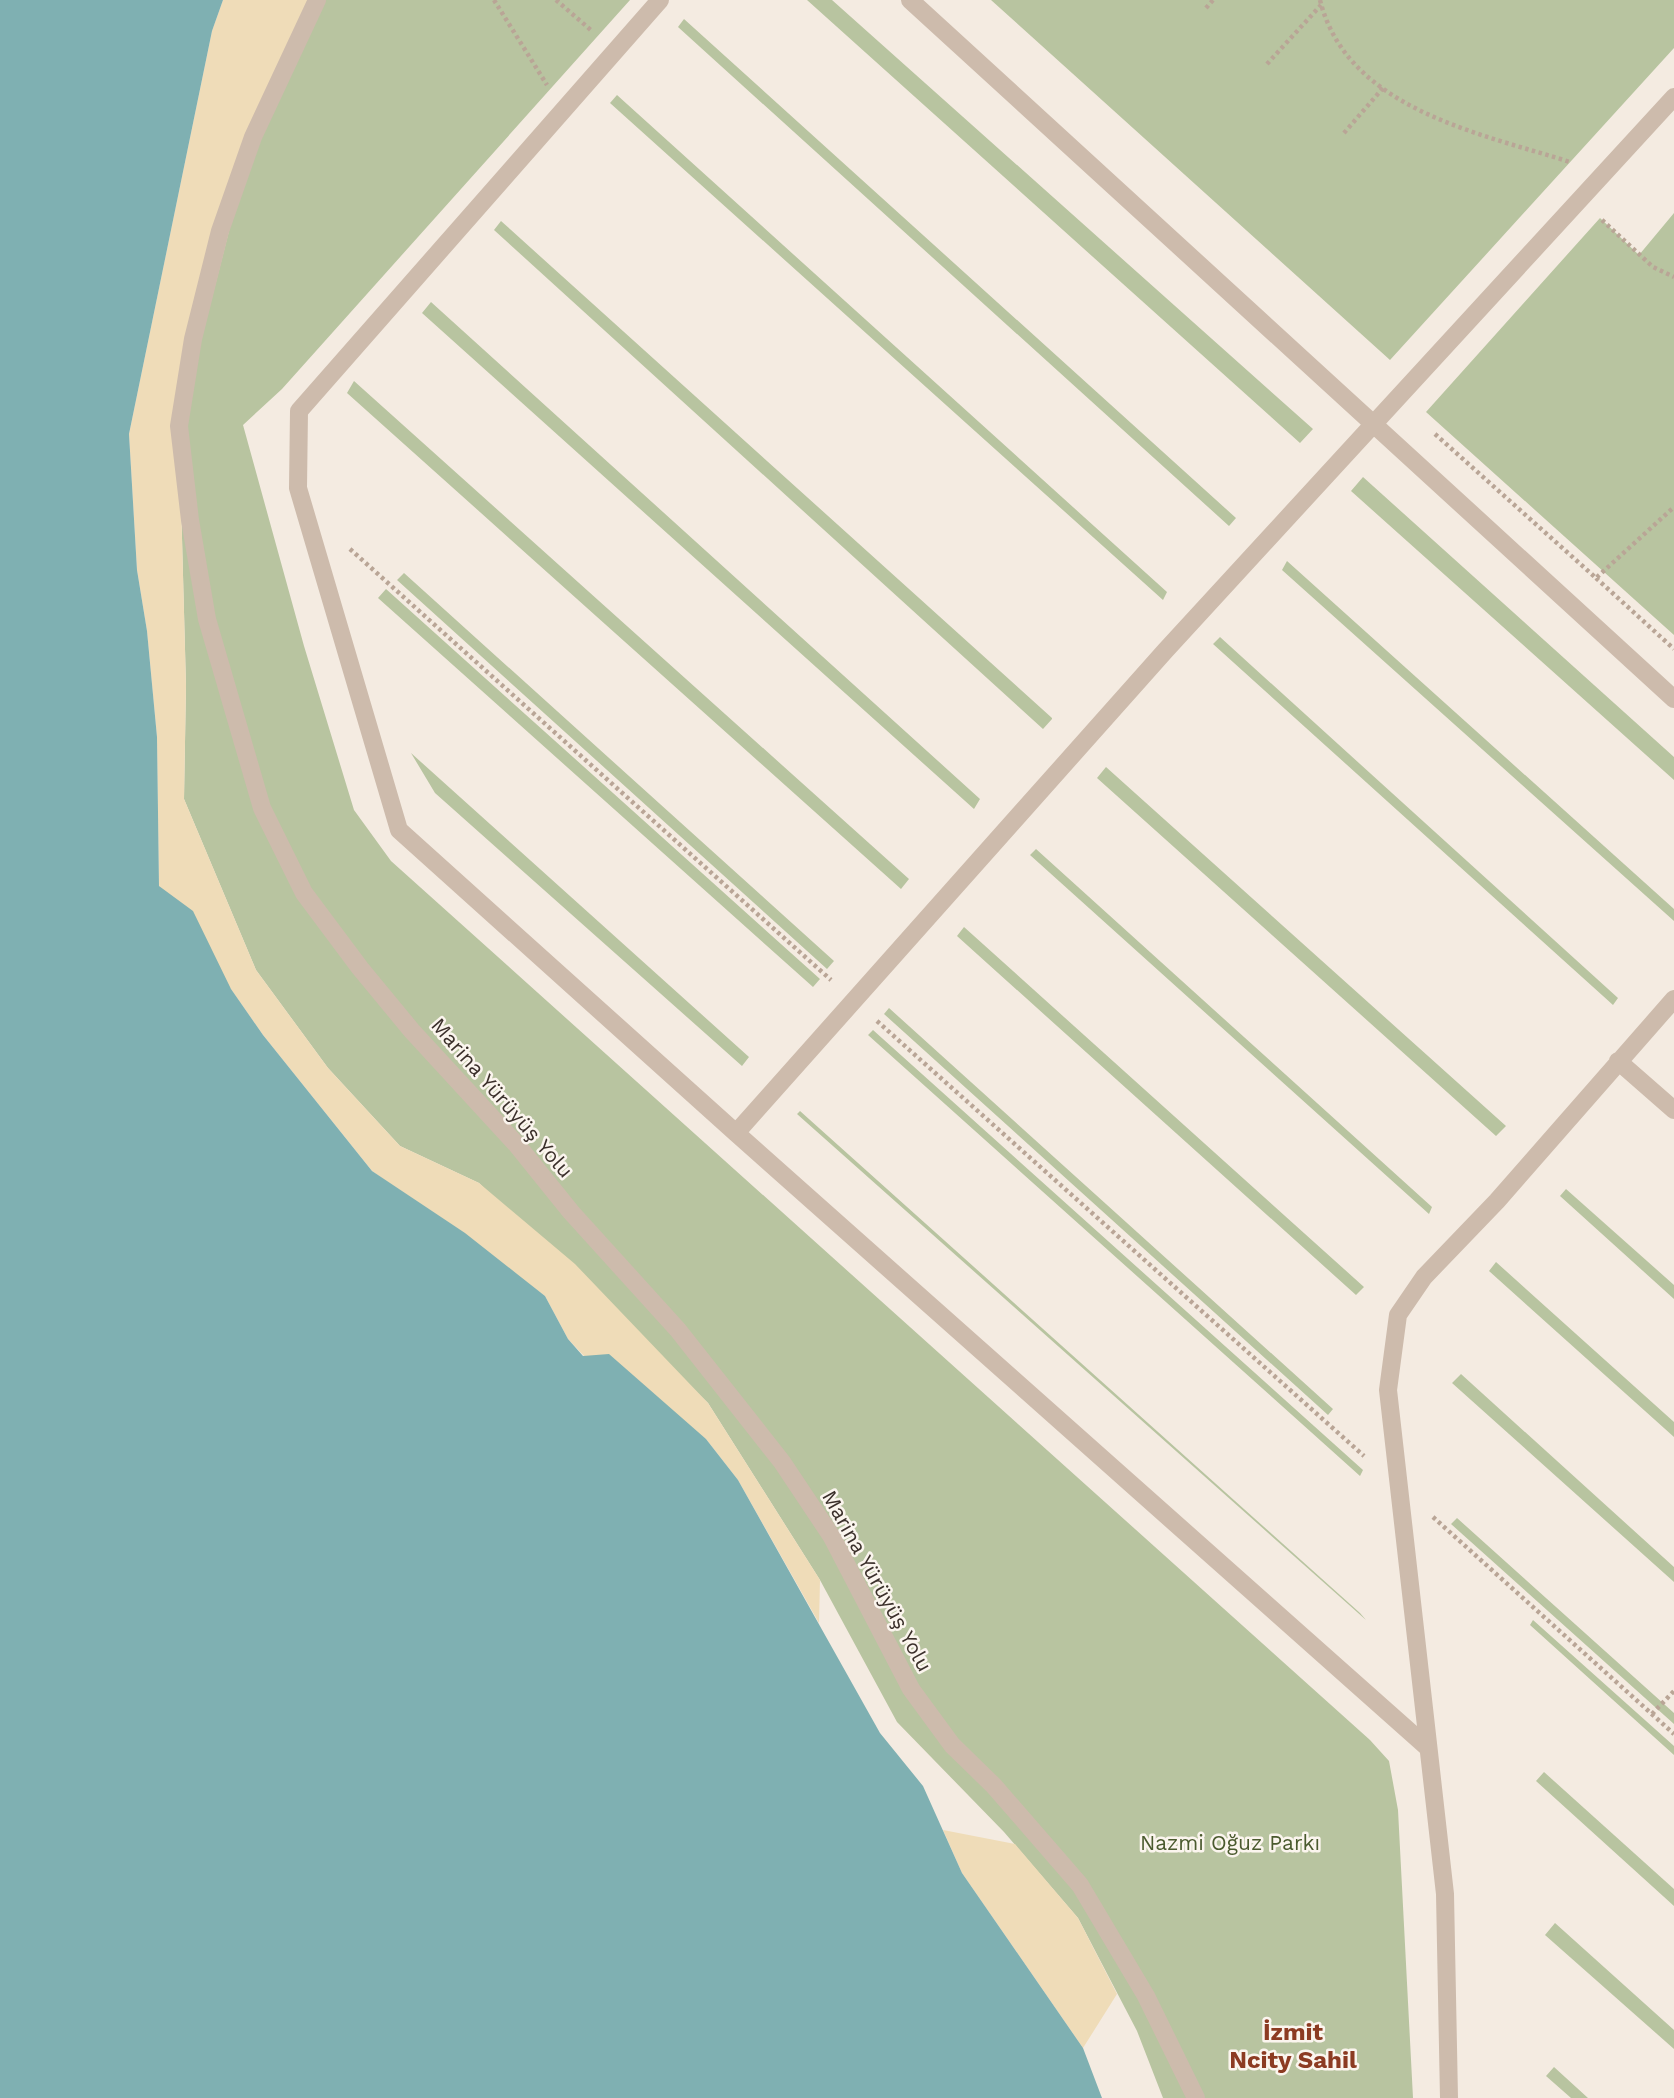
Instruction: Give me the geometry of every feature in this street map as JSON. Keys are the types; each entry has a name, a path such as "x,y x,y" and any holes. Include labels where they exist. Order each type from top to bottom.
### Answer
{"street":[{"name":"Marina Yürüyüş Yolu","path":"317,0 253,137 220,231 193,339 179,426 190,520 207,619 262,808 304,893 360,968 412,1031 517,1145 571,1212 678,1330 782,1462 832,1537 911,1689 952,1745 994,1786 1080,1885 1146,1996 1196,2098"},
{"path":"660,0 299,411 298,488 399,830 1427,1747"},
{"path":"909,0 1674,699"},
{"path":"736,1133 1165,651 1674,97"},
{"path":"1449,2098 1445,1894 1388,1390 1398,1315 1424,1277 1497,1201 1674,999"},
{"path":"1618,1061 1674,1110"}],"path":[{"path":"494,0 562,112"},
{"path":"556,0 615,51"},
{"path":"1206,8 1213,0"},
{"path":"1267,64 1321,3 1342,47 1368,77 1395,98 1438,119 1570,162"},
{"path":"1344,133 1383,88"},
{"path":"1591,228 1600,218 1653,267 1674,277"},
{"path":"1429,429 1674,649"},
{"path":"1596,578 1674,507"},
{"path":"364,563 1400,1488"},
{"path":"1427,1525 1426,1511 1674,1734"},
{"path":"1652,1714 1674,1691"}],"green space":[{"name":"Nazmi Oğuz Parkı","path":"317,0 630,0 282,389 243,425 304,646 354,810 391,861 1370,1740 1389,1761 1398,1810 1413,2098 1163,2098 1137,2031 1078,1918 1004,1832 897,1722 820,1580 708,1403 479,1183 400,1146 328,1068 256,970 184,799 186,686 179,427 220,231"},
{"path":"807,0 832,0 1313,429 1300,443"},
{"path":"991,0 1674,0 1674,48 1390,360"},
{"path":"684,19 1236,518 1229,526 678,27"},
{"path":"617,95 1167,592 1163,600 610,103"},
{"path":"1674,213 1674,635 1426,412 1600,218 1639,255"},
{"path":"501,221 1052,718 1043,729 494,230"},
{"path":"431,302 980,799 974,809 422,313"},
{"path":"354,381 909,879 901,889 347,393"},
{"path":"1363,477 1674,757 1674,780 1351,491"},
{"path":"1287,561 1674,909 1674,921 1282,570"},
{"path":"404,573 834,961 827,969 397,580"},
{"path":"386,589 820,979 813,987 378,598"},
{"path":"1220,637 1618,998 1613,1005 1213,644"},
{"path":"411,753 749,1057 742,1066 435,793"},
{"path":"1106,767 1506,1126 1496,1136 1097,778"},
{"path":"1036,849 1432,1207 1429,1214 1030,855"},
{"path":"964,927 1364,1287 1356,1295 957,936"},
{"path":"889,1008 1333,1409 1328,1415 884,1014"},
{"path":"873,1030 1363,1470 1360,1476 868,1035"},
{"path":"800,1111 1360,1613 1366,1620 797,1114"},
{"path":"1566,1189 1674,1285 1674,1299 1560,1196"},
{"path":"1496,1262 1674,1422 1674,1437 1489,1271"},
{"path":"1461,1374 1674,1567 1674,1582 1452,1383"},
{"path":"1457,1518 1674,1713 1674,1724 1451,1524"},
{"path":"1533,1620 1674,1746 1674,1755 1530,1625"},
{"path":"1544,1772 1674,1889 1674,1906 1536,1781"},
{"path":"1555,1923 1674,2030 1674,2049 1545,1935"},
{"path":"1554,2067 1588,2098 1571,2098 1546,2076"}],"sand":[{"path":"223,0 317,0 253,137 179,427 186,686 184,799 256,970 328,1068 400,1146 479,1183 575,1264 708,1403 820,1580 819,1623 738,1480 706,1439 584,1356 568,1339 545,1296 372,1171 263,1035 159,886 157,737 147,631 137,570 129,434 212,31"},
{"path":"943,1830 1015,1844 1078,1918 1117,1994 1083,2048 962,1873"}],"water":[{"path":"0,0 223,0 212,31 129,434 137,570 147,631 157,737 159,886 193,911 231,989 263,1035 372,1171 465,1233 545,1296 568,1339 583,1356 609,1354 706,1439 738,1480 880,1733 923,1786 962,1873 1083,2048 1102,2098 0,2098"}],"district":[{"name":"İzmit Ncity Sahil","path":"1293,2046"}]}
